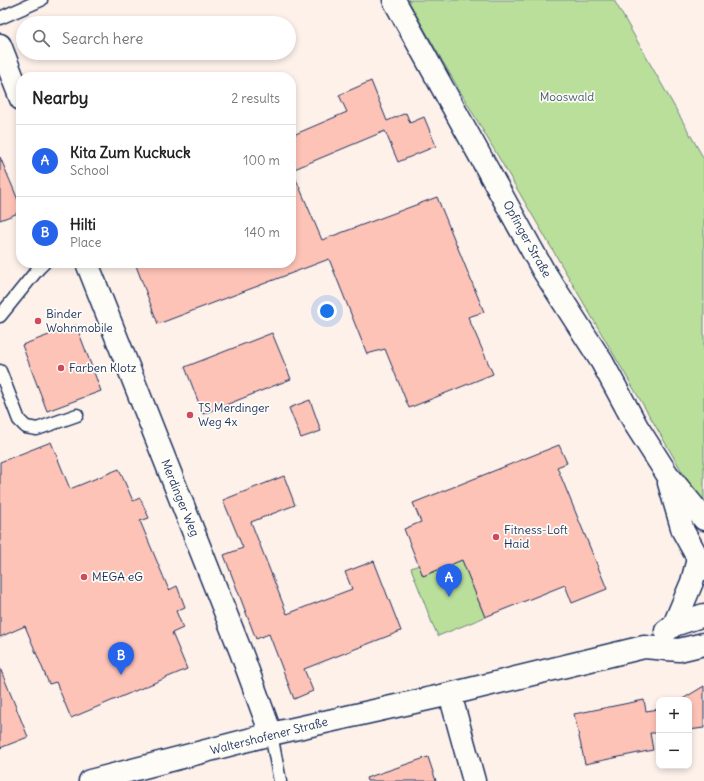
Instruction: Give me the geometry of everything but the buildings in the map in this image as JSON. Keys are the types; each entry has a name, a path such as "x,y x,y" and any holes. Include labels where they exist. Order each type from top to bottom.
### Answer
{"street":[{"name":"Opfinger Straße","path":"394,0 544,270 602,362 638,427 667,474 704,520"},
{"path":"0,45 16,86"},
{"name":"Merdinger Weg","path":"89,268 241,652 271,734"},
{"name":"Opfinger Straße","path":"667,474 683,531 698,570"},
{"path":"674,625 698,570"},
{"name":"Waltershofener Straße","path":"644,646 674,625 704,615"},
{"name":"Waltershofener Straße","path":"90,781 271,734 450,694 644,646 679,650 704,644"},
{"path":"450,694 474,781"}],"lane":[{"path":"0,18 41,0"},
{"path":"0,316 40,268"},
{"path":"0,371 19,420 26,427 37,429 77,415"},
{"path":"271,734 280,781"}],"green space":[{"name":"Mooswald","path":"408,0 614,0 704,159 704,505 687,480"},
{"path":"462,560 485,617 438,636 411,568 419,565 423,576"}],"place":[{"name":"Binder Wohnmobile","path":"38,321"},
{"name":"Farben Klotz","path":"61,368"},
{"name":"TS Merdinger Weg 4x","path":"190,415"},
{"name":"Fitness-Loft Haid","path":"496,537"},
{"name":"MEGA eG","path":"84,577"},
{"name":"Kita Zum Kuckuck","path":"449,597"},
{"name":"Hilti","path":"121,675"}]}
